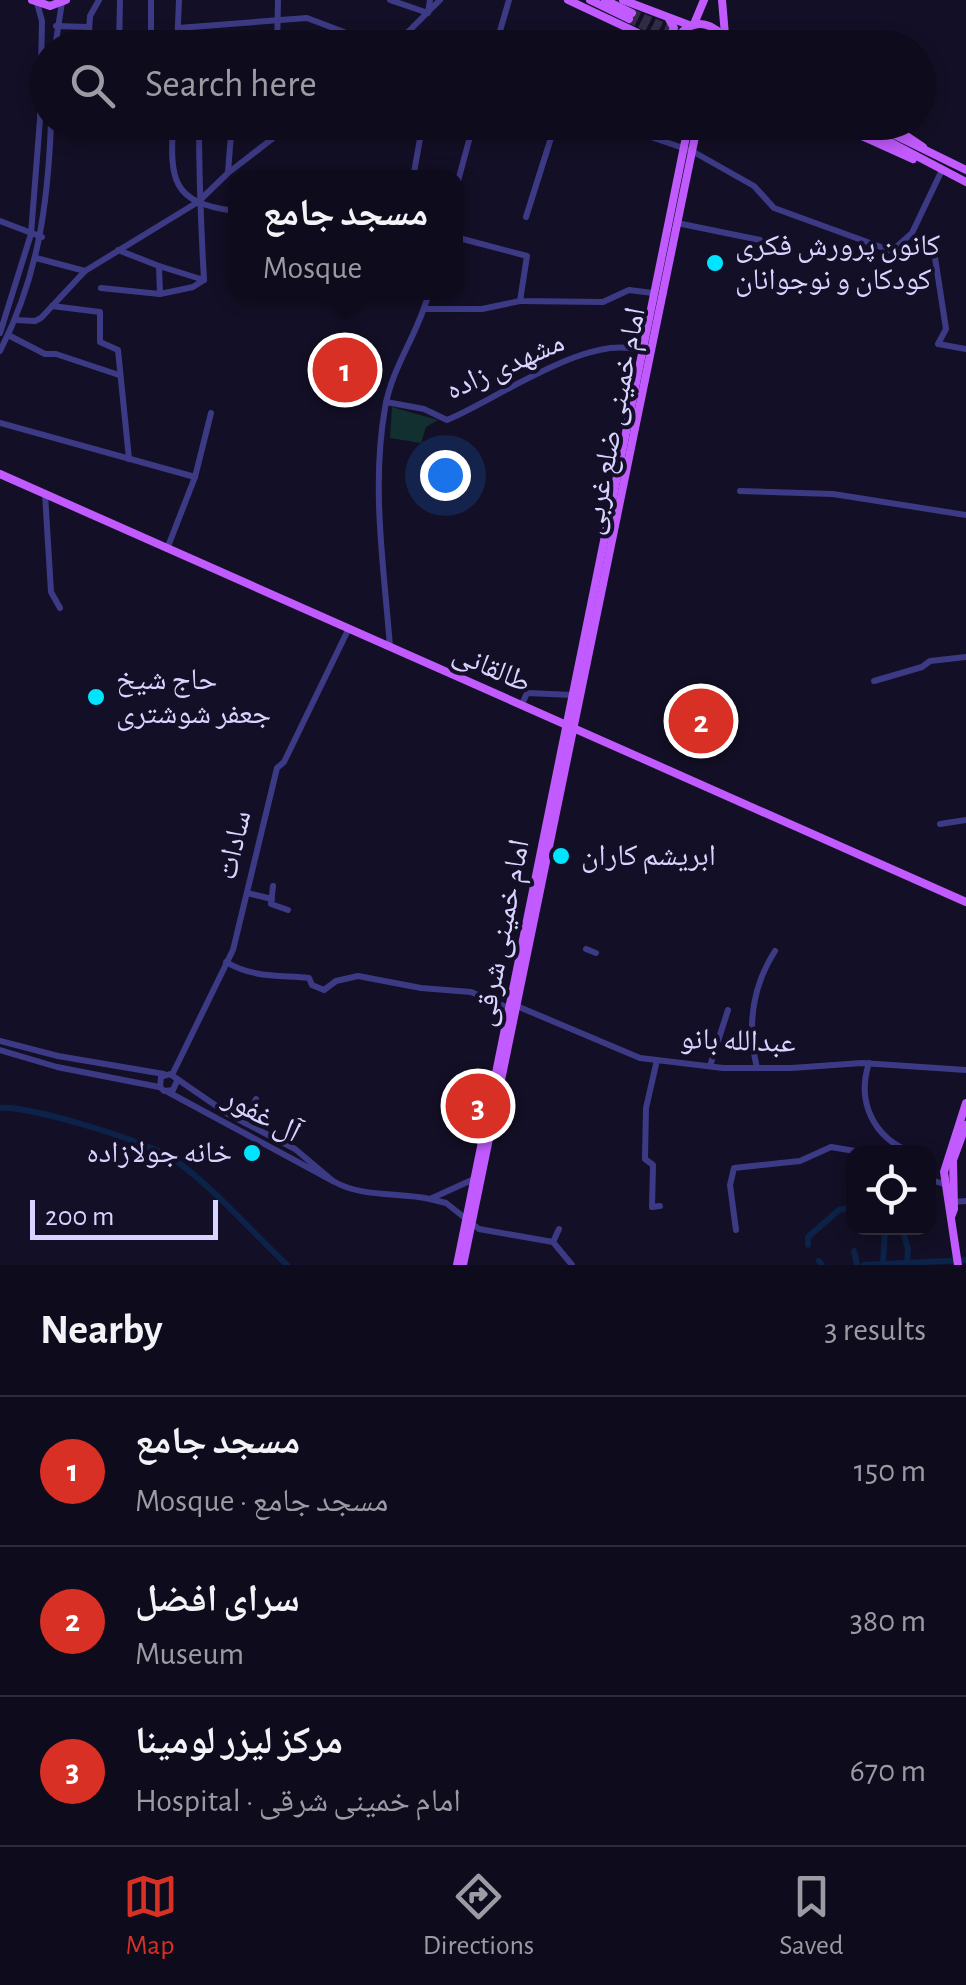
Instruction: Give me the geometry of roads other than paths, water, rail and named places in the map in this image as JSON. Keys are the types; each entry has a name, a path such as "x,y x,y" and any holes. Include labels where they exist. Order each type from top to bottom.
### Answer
{"main road":[{"path":"568,0 633,30"},
{"path":"590,0 631,16 605,0"},
{"path":"623,0 669,19 718,30"},
{"path":"688,30 704,0"},
{"path":"722,0 727,30"},
{"path":"34,2 50,6 64,1"},
{"path":"669,19 673,30"},
{"name":"امام خمینی ضلع غربی","path":"571,728 684,140"},
{"name":"امام خمینی ضلع غربی","path":"571,728 574,695 694,140"},
{"path":"869,140 904,157 926,162"},
{"path":"885,140 966,182"},
{"path":"903,140 966,170"},
{"path":"916,140 925,151"},
{"name":"طالقانی","path":"0,474 966,902"},
{"name":"امام خمینی شرقی","path":"460,1265 514,1005 539,855 571,728"},
{"name":"امام خمینی شرقی","path":"470,1223 475,1178 514,1005"},
{"path":"958,1265 944,1184 946,1158 966,1103"},
{"path":"952,1221 953,1160 966,1124"}],"street":[{"path":"56,26 88,27 99,0"},
{"path":"120,0 120,30"},
{"path":"150,30 151,0"},
{"path":"179,0 178,28 307,18 340,30"},
{"path":"278,0 278,30"},
{"path":"390,0 428,13"},
{"path":"428,13 430,0"},
{"path":"409,30 440,0"},
{"path":"500,30 509,0"},
{"path":"56,30 64,1"},
{"path":"34,2 42,30"},
{"path":"0,351 31,234 39,140"},
{"path":"3,329 15,320 42,237 50,140"},
{"path":"173,140 174,183 198,202 228,209"},
{"path":"199,140 198,202 204,280"},
{"path":"228,170 231,140"},
{"path":"232,170 269,140"},
{"path":"415,170 420,140"},
{"path":"461,170 469,140"},
{"path":"526,217 550,140"},
{"path":"659,140 692,152 754,186 774,208 892,251 912,233 942,170"},
{"path":"15,320 36,321 84,271 198,202 228,173"},
{"path":"0,221 42,237"},
{"path":"677,223 760,240"},
{"path":"463,239 527,256 520,301"},
{"path":"118,250 204,280"},
{"path":"934,251 946,329 938,344 966,349"},
{"path":"36,258 84,271"},
{"path":"159,266 160,294"},
{"path":"100,288 160,294 193,287 204,280"},
{"path":"425,310 482,309 520,301 604,302 628,290 653,294"},
{"path":"390,647 377,484 386,402 396,367 427,300"},
{"path":"52,306 100,312 100,342 118,350 129,459"},
{"path":"3,329 45,354 120,375"},
{"name":"مشهدی زاده","path":"386,402 424,409 447,420 560,363 612,347 634,347 646,353"},
{"path":"167,550 194,477 211,413"},
{"path":"0,423 194,477"},
{"path":"740,491 833,494 966,516"},
{"path":"45,494 51,592 60,608"},
{"name":"سادات","path":"171,1077 233,950 278,768 349,628"},
{"path":"874,681 922,667 930,660 966,658"},
{"path":"523,702 527,693 574,695"},
{"path":"940,824 966,820"},
{"path":"273,886 271,904 288,910"},
{"path":"246,893 272,899"},
{"path":"586,949 596,953"},
{"path":"757,1068 752,1049 752,1017 757,985 774,951"},
{"path":"226,962 242,971 272,978 309,978 312,985 324,990 336,981 358,976 421,988 471,992 504,1006 509,1014"},
{"name":"عبدالله بانو","path":"514,1005 640,1058 757,1068 870,1063 966,1070"},
{"path":"710,1066 728,1010"},
{"path":"0,1041 171,1077"},
{"path":"0,1050 57,1067 160,1087 161,1078 171,1077"},
{"path":"657,1060 646,1108 644,1160 653,1165 652,1207 660,1206"},
{"path":"870,1063 866,1075 868,1111 882,1137 896,1145"},
{"path":"168,1092 173,1090 171,1077"},
{"name":"آل غفور","path":"171,1077 295,1150 333,1181"},
{"name":"آل غفور","path":"160,1087 357,1191 446,1203 470,1223 498,1234 553,1242"},
{"path":"245,1123 256,1098"},
{"path":"736,1230 730,1185 734,1168 800,1161 830,1147 846,1150"},
{"path":"430,1199 475,1178"},
{"path":"936,1181 944,1184"},
{"path":"954,1202 966,1200"},
{"path":"559,1228 553,1242 569,1264"}],"waterway":[{"path":"0,1108 62,1119 117,1135 175,1160 205,1184 287,1265"},
{"path":"808,1245 808,1237 839,1210 846,1209"},
{"path":"883,1264 885,1235"},
{"path":"904,1235 907,1263"},
{"path":"854,1251 857,1265"},
{"path":"864,1265 966,1260"},
{"path":"819,1261 822,1265"}],"tunnel":[{"path":"632,13 672,30"},
{"path":"629,19 653,30"}],"place":[{"name":"کانون پرورش فکری کودکان و نوجوانان","path":"715,263"},
{"name":"مسجد جامع","path":"345,370"},
{"name":"حاج شیخ جعفر شوشتری","path":"96,697"},
{"name":"سرای افضل","path":"701,721"},
{"name":"ابریشم کاران","path":"561,856"},
{"name":"مرکز لیزر لومینا","path":"478,1106"},
{"name":"خانه جولازاده","path":"252,1153"}]}
